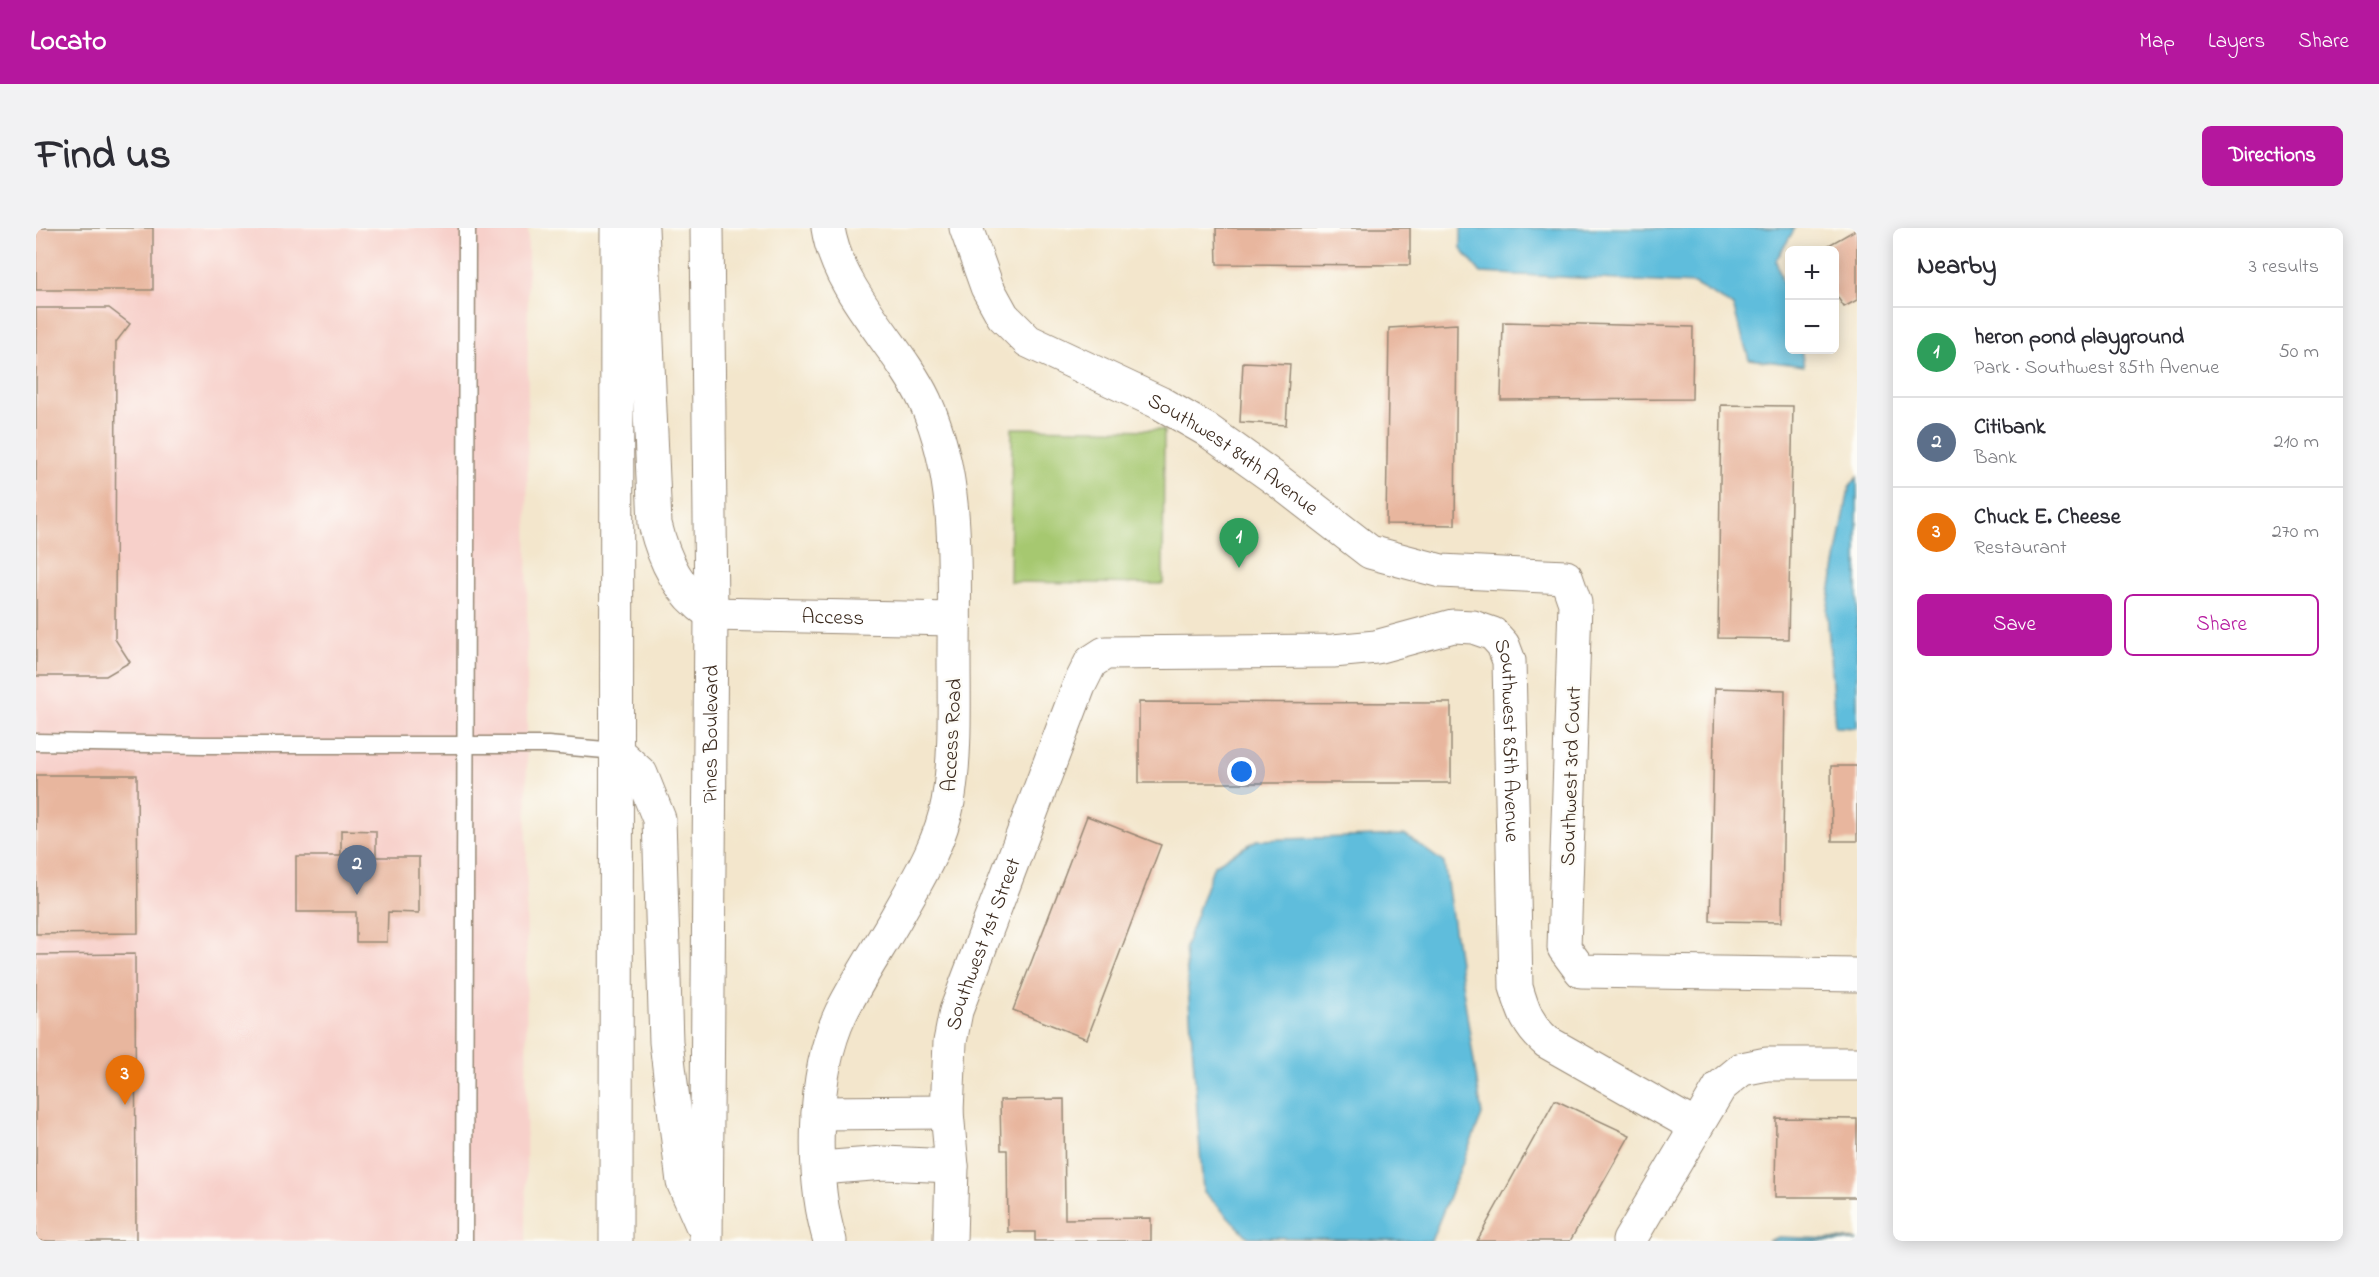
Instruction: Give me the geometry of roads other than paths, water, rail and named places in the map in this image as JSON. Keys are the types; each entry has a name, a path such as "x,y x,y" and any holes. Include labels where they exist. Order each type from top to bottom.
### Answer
{"main road":[{"path":"616,1241 617,228"},
{"path":"642,228 655,524 661,551 676,578 692,601 711,614"},
{"name":"Pines Boulevard","path":"706,1237 711,614 707,228"},
{"name":"Access Road","path":"828,228 831,247 856,296 924,400 945,460 954,539 954,726 948,803 932,855 841,1015 823,1066 818,1113 820,1168 823,1217 830,1241"},
{"name":"Southwest 84th Avenue","path":"966,228 987,287 1003,316 1028,341 1160,403 1208,430 1370,552 1441,571 1566,577"},
{"name":"Southwest 3rd Court","path":"1566,577 1575,603 1564,948 1581,971 1857,975"},
{"name":"Access","path":"711,614 954,619"},
{"name":"Southwest 85th Avenue","path":"1091,662 1105,653 1121,652 1273,652 1365,648 1453,626 1473,627 1493,634 1503,645 1509,661 1516,987 1524,1015 1533,1030 1547,1042 1695,1126"},
{"name":"Southwest 1st Street","path":"950,1241 952,1166 947,1112 950,1042 964,984 1091,662"},
{"path":"616,751 641,774 659,819 666,1042 683,1182 706,1237"},
{"path":"1629,1241 1720,1087 1742,1069 1767,1064 1857,1064"},
{"path":"818,1113 947,1112"},
{"path":"820,1168 884,1163 952,1166"}],"lane":[{"path":"464,1241 467,228"},
{"path":"36,742 548,746 616,751"}],"water":[{"path":"1461,228 1795,228 1776,261 1785,290 1785,354 1802,354 1804,366 1749,359 1733,306 1694,284 1481,273 1461,249"},
{"path":"1857,477 1857,728 1835,727 1827,610 1849,488"},
{"path":"1406,835 1444,863 1482,1115 1431,1241 1248,1237 1203,1191 1185,947 1214,865 1257,840"},
{"path":"1778,1237 1857,1240 1857,1241 1767,1241"}],"place":[{"name":"heron pond playground","path":"1239,568"},
{"name":"Citibank","path":"357,895"},
{"name":"Chuck E. Cheese","path":"125,1105"}]}
